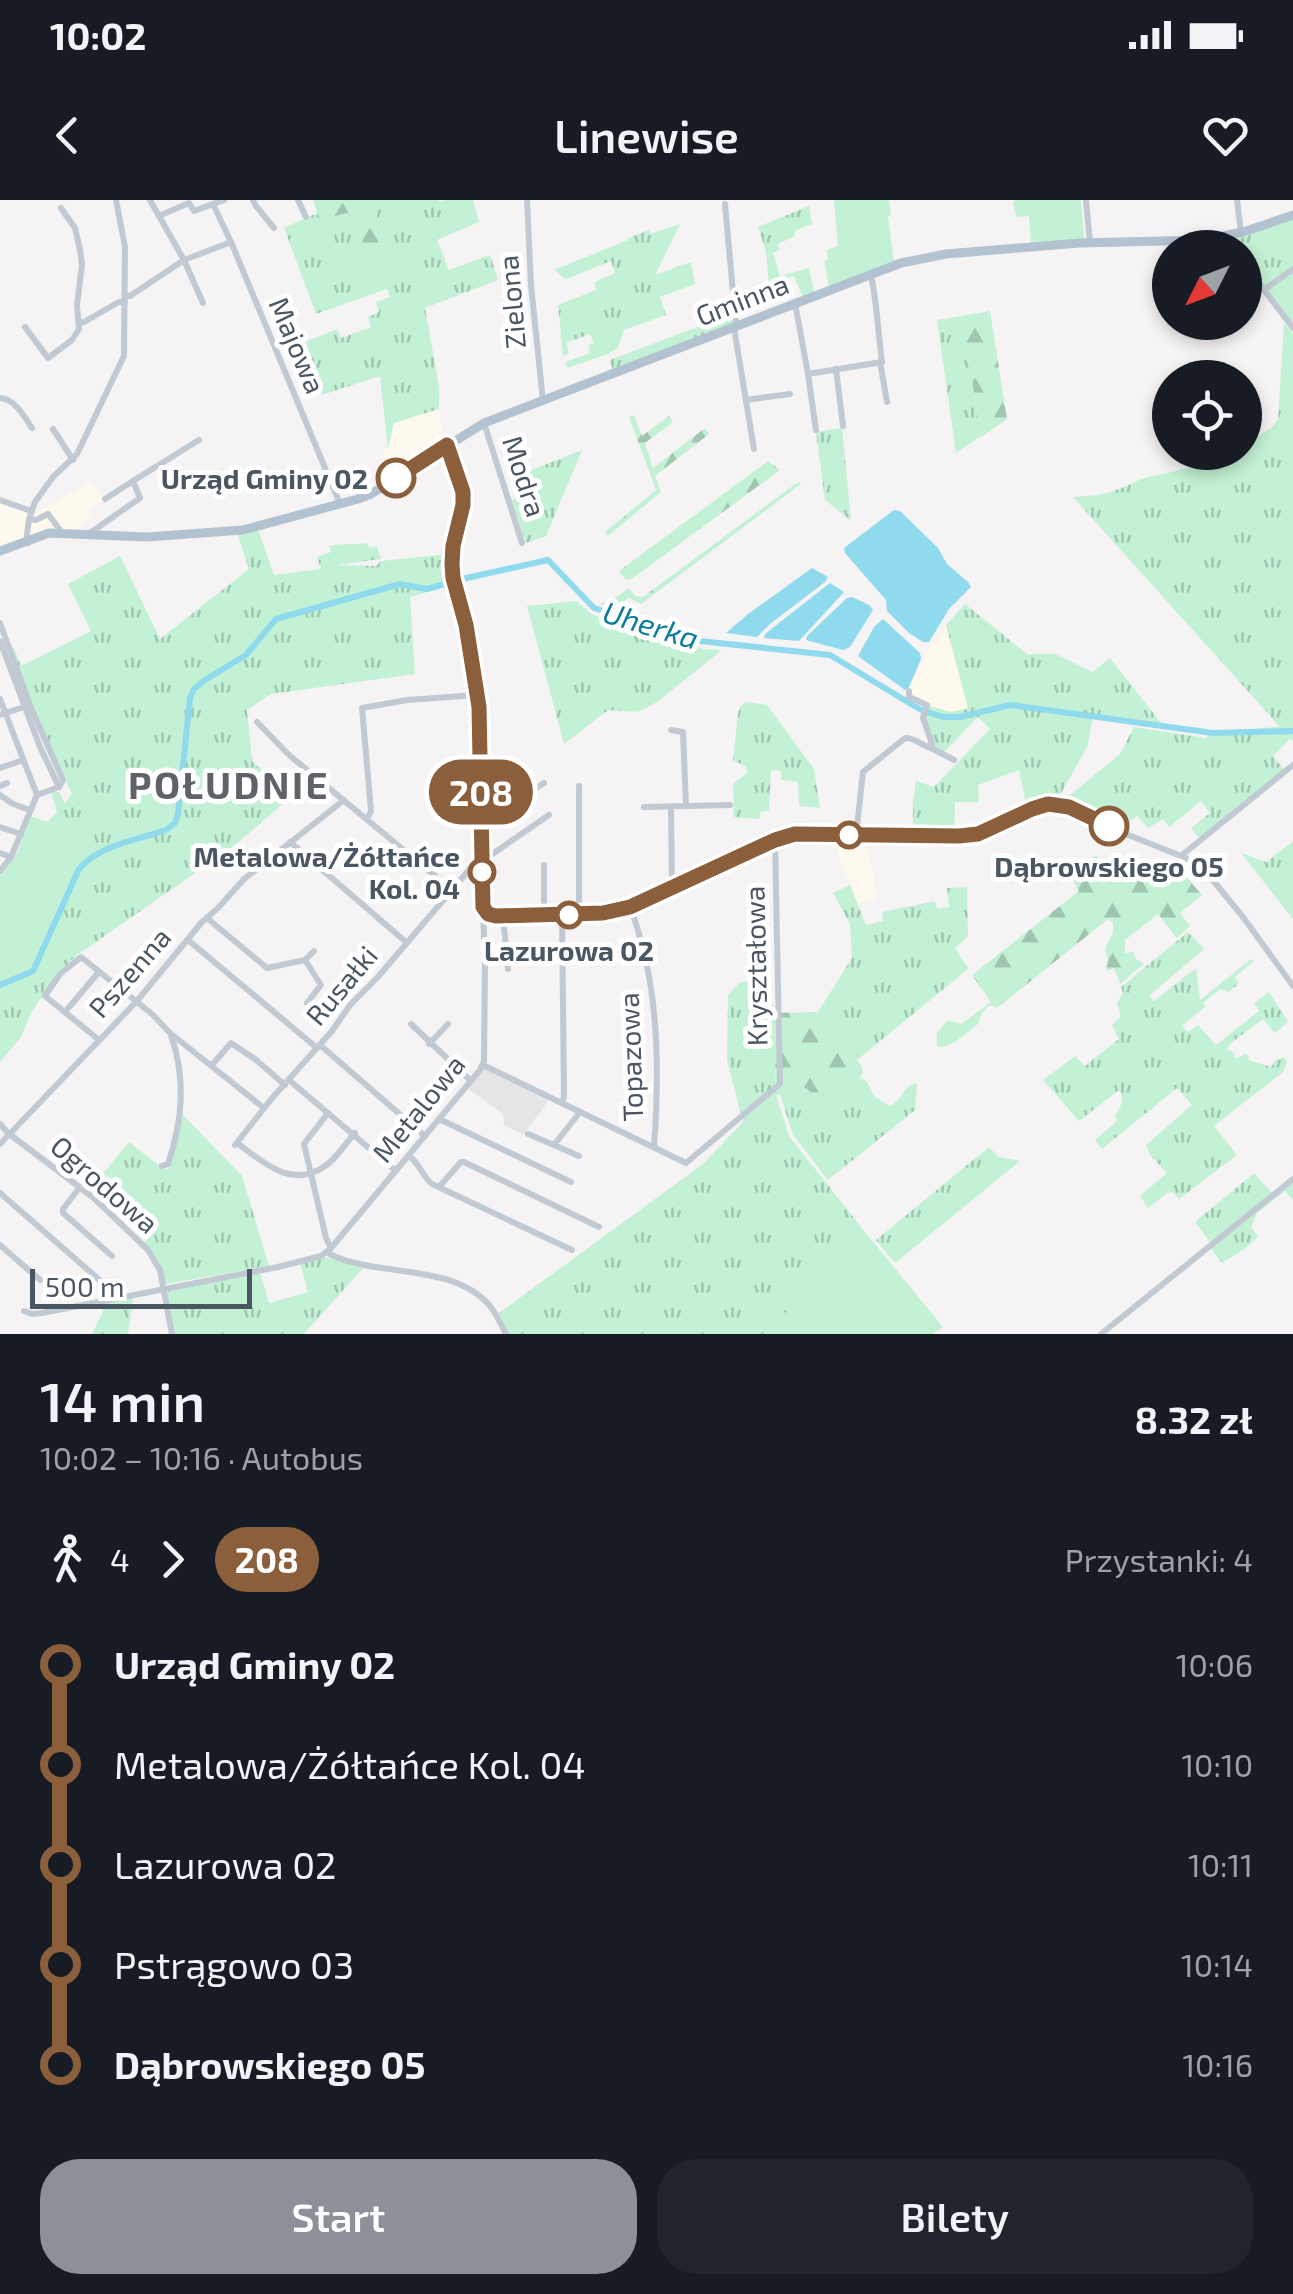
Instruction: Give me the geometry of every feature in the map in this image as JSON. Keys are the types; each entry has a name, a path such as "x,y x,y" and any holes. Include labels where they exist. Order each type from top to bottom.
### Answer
{"main road":[{"name":"Gminna","path":"1249,230 1293,214"},
{"name":"Gminna","path":"39,534 147,538 237,531 371,494 484,423 901,263 934,255 1152,242"},
{"path":"0,553 39,534"}],"street":[{"path":"39,534 39,495 73,460 123,358 125,247 116,200"},
{"path":"150,200 203,303"},
{"path":"160,216 188,204 194,211 203,204 224,200"},
{"path":"253,200 274,228"},
{"path":"298,200 306,217"},
{"name":"Zielona","path":"528,200 531,285 543,400"},
{"path":"1086,200 1090,243"},
{"path":"1236,200 1241,230"},
{"name":"Majowa","path":"214,204 340,504"},
{"path":"724,204 735,326 754,449"},
{"path":"25,327 48,358 72,340 78,329 82,264 75,228 61,208"},
{"path":"78,323 125,299 184,260 231,242"},
{"path":"1264,290 1293,269"},
{"path":"871,273 886,402"},
{"path":"1262,287 1293,328"},
{"path":"794,303 816,430"},
{"path":"808,374 880,362"},
{"path":"836,369 843,426"},
{"path":"746,400 790,394"},
{"path":"0,398 15,404 32,428"},
{"name":"Modra","path":"484,423 522,543"},
{"path":"53,430 73,460"},
{"path":"105,499 199,440"},
{"name":"Metalowa","path":"329,1250 484,1065 484,925 491,914 481,860 481,736 452,555 464,498 447,445"},
{"path":"86,536 140,498 133,481"},
{"path":"0,500 39,534"},
{"path":"0,623 35,719 63,780 59,787 37,796 11,857 0,871"},
{"path":"0,641 59,787"},
{"path":"909,691 909,697 927,705 922,718 932,744 929,747"},
{"path":"367,819 371,811 362,708 477,695"},
{"path":"0,698 37,796"},
{"path":"3,714 24,706"},
{"path":"258,722 289,755 452,890 474,864 549,815"},
{"path":"671,730 682,732 686,806"},
{"path":"856,835 860,775 904,738 912,738 954,760"},
{"path":"0,768 23,760"},
{"path":"1181,856 1293,764"},
{"path":"481,824 544,783"},
{"path":"579,786 580,914"},
{"path":"0,794 30,810"},
{"name":"Pszenna","path":"0,1144 136,1002 244,879 344,800"},
{"path":"644,807 730,804"},
{"path":"508,969 491,914 603,913 630,907 775,840 804,833 973,835 1048,804 1069,807 1202,867 1293,986"},
{"path":"671,807 672,889"},
{"path":"0,827 21,834"},
{"name":"Kryształowa","path":"654,1147 686,1162 780,1084 775,840"},
{"path":"290,842 406,942"},
{"path":"0,853 11,857"},
{"path":"544,866 544,916"},
{"name":"Rusałki","path":"310,1173 289,1176 278,1172 236,1144 452,890"},
{"name":"Topazowa","path":"630,907 652,986 654,1147"},
{"path":"562,915 562,1103"},
{"path":"207,918 267,968 305,960 314,951"},
{"path":"188,940 425,1136"},
{"path":"99,1040 45,996 76,959 86,960 264,1108"},
{"path":"305,960 321,985 307,1003"},
{"path":"66,1012 98,973"},
{"path":"411,1024 471,1082"},
{"path":"430,1044 448,1024"},
{"path":"162,1166 168,1164 181,1112 181,1071 170,1033"},
{"path":"212,1065 231,1043 328,1112 396,1171"},
{"path":"484,1065 654,1147"},
{"path":"328,1112 304,1144 332,1256 466,1286 488,1304 506,1334"},
{"path":"554,1144 580,1112"},
{"path":"439,1120 571,1182"},
{"name":"Ogrodowa","path":"0,1124 80,1188 148,1250 160,1270 164,1289"},
{"path":"310,1173 328,1164 354,1134"},
{"path":"528,1134 579,1156"},
{"path":"409,1156 428,1181 572,1250"},
{"path":"440,1187 464,1162 599,1227"},
{"path":"1101,1334 1293,1178"},
{"path":"80,1188 62,1209 63,1213 112,1256"},
{"path":"0,1193 120,1298"},
{"path":"0,1245 40,1280"},
{"path":"24,1311 32,1314 278,1267 313,1259 329,1250"},
{"path":"164,1289 172,1334"}],"shaded area":[{"path":"439,409 443,446 388,480 383,451 388,448 394,423"},
{"path":"91,481 104,500 89,510 93,516 72,532 0,549 0,502 36,513"},
{"path":"946,625 968,709 951,712 929,706 927,711 904,698 928,650"},
{"path":"834,838 865,838 878,898 858,904"},
{"path":"485,1068 549,1100 523,1135 504,1125 503,1114 468,1089"}],"green space":[{"path":"313,200 372,200 381,227 384,273 376,276 364,269 359,259 362,235 348,213 319,218"},
{"path":"336,200 473,200 479,222 437,240 449,270 490,255 498,280 425,308 439,387 439,409 394,423 388,449 380,376 322,395 305,342 337,329 341,338 371,327 368,317 379,312 376,302 390,297 387,289 316,314 284,228 337,204"},
{"path":"834,200 889,200 894,263 829,287 824,261 828,260 827,250 838,246"},
{"path":"1081,200 1084,238 1031,244 1029,216 1016,217 1013,201"},
{"path":"809,206 812,224 795,231 795,236 778,244 780,250 773,253 780,276 809,268 814,292 803,297 794,276 769,285 766,252 758,227"},
{"path":"1293,218 1293,325 1262,285 1261,230"},
{"path":"680,224 655,275 691,262 695,284 660,297 666,315 624,330 618,348 567,368 565,362 590,353 588,345 594,343 590,334 566,343 569,353 563,356 558,305 596,290 595,282 615,273 611,261 566,279 554,270 649,230 650,234"},
{"path":"990,311 1007,419 981,437 962,316"},
{"path":"732,314 733,325 613,372 610,360"},
{"path":"962,316 981,436 956,453 937,320"},
{"path":"1284,322 1293,334 1293,741 1290,739 1273,756 1286,772 1200,839 1191,828 1210,813 1201,801 1169,827 1163,819 1148,828 1137,816 1120,829 1062,802 1120,754 1134,727 1206,738 1212,731 1280,727 1073,497 1108,493 1177,470 1262,470 1262,434 1278,419"},
{"path":"634,415 642,436 669,416 673,422 645,443 653,468 705,428 709,434 655,476 661,492 608,536 605,532 656,490 629,417"},
{"path":"842,428 851,521 825,500 816,432"},
{"path":"582,450 546,536 526,543 511,500 527,494 523,484 517,486 514,477"},
{"path":"768,461 780,470 626,580 619,571"},
{"path":"798,482 801,484 641,604 629,598 614,609 599,604 629,588 635,596 643,597"},
{"path":"258,529 274,575 321,569 317,557 331,552 329,546 334,545 367,543 370,548 377,546 381,559 336,565 376,566 381,561 447,554 452,585 410,597 415,674 271,694 247,710 252,761 291,797 234,846 77,955 56,975 31,1013 21,1037 0,1062 0,983 28,972 83,862 77,834 44,821 57,812 51,792 59,792 65,803 72,794 10,647 21,666 91,631 68,584 120,556 160,639 249,569 237,533"},
{"path":"576,601 593,615 703,649 722,650 657,702 637,712 608,710 564,744 527,606"},
{"path":"965,604 1027,654 1055,654 1093,672 1110,658 1161,723 1093,715 1088,745 1059,797 1027,808 1019,770 978,785 979,802 955,802 954,834 913,833 916,781 934,787 990,729 978,717 944,752 933,746 925,717 929,706 951,712 968,708 946,625"},
{"path":"746,702 767,705 814,769 820,808 799,806 798,782 781,780 781,771 771,770 769,810 761,812 759,819 734,817 733,784 747,773 746,767 733,760 738,714"},
{"path":"31,816 77,834 89,856 77,868 33,966 28,972 0,983 0,876 17,853"},
{"path":"1293,841 1293,919 1241,853 1266,862"},
{"path":"1096,855 1109,871 1122,860 1138,879 1148,871 1163,888 1182,872 1202,895 1180,913 1190,926 1177,938 1158,914 1125,940 1125,954 1134,951 1135,958 1144,964 1120,984 1114,968 1106,971 1105,949 1113,933 1113,923 1108,919 997,1008 991,1005 982,1012 977,1025 955,1042 937,1046 937,1033 946,1022 961,1024 991,1002 972,975 1079,891 1063,862 1065,859 1075,872"},
{"path":"850,885 866,925 883,921 882,912 935,901 937,909 949,907 947,888 967,887 968,936 955,948 968,969 857,1060 818,1012 852,958 850,924 833,893"},
{"path":"1188,932 1204,949 1149,996 1154,1001 1196,968 1200,1000 1251,959 1254,961 1235,977 1239,983 1229,992 1220,989 1182,1026 1188,1032 1198,1025 1216,1045 1259,1011 1254,1003 1269,992 1288,1022 1275,1033 1263,1019 1227,1049 1235,1059 1246,1054 1248,1060 1271,1067 1284,1057 1287,1062 1283,1072 1214,1126 1237,1155 1179,1199 1173,1192 1167,1193 1148,1208 1140,1196 1167,1173 1146,1145 1192,1105 1177,1088 1102,1149 1095,1140 1117,1121 1115,1116 1122,1100 1119,1090 1079,1121 1043,1080 1075,1056 1085,1066 1119,1039 1112,1025 1121,1017 1117,1003 1123,993 1121,987"},
{"path":"750,981 753,1005 774,1005 776,1095 789,1136 865,1232 823,1269 773,1326 779,1334 509,1334 499,1313 703,1164 743,1122 727,1060 728,995 739,983"},
{"path":"818,1012 863,1072 843,1098 810,1119 805,1109 818,1099 806,1088 776,1095 774,1013"},
{"path":"861,1078 874,1096 889,1106 917,1083 915,1110 828,1180 793,1135 780,1094 806,1088 818,1099 805,1109 810,1119 816,1118"},
{"path":"182,1114 242,1176 269,1266 166,1284 143,1243 152,1219 102,1175 129,1142 168,1170"},
{"path":"989,1147 999,1157 1020,1161 895,1263 876,1240"},
{"path":"1254,1173 1272,1193 1210,1242 1195,1222"},
{"path":"1293,1180 1293,1200 1285,1191 1257,1213 1251,1227 1258,1237 1222,1263 1210,1248"},
{"path":"865,1232 943,1327 933,1334 779,1334 772,1326 811,1287 823,1269"},
{"path":"324,1257 364,1267 304,1334 175,1334 167,1306 169,1290 260,1272 269,1303 308,1292 300,1264"},
{"path":"133,1297 128,1334 92,1334 107,1303"}],"water":[{"path":"894,510 900,511 938,548 947,564 971,587 949,609 929,642 909,633 887,611 886,600 845,553 844,548"},
{"path":"812,568 828,577 825,582 757,637 726,633 748,614"},
{"path":"830,583 844,592 799,641 764,638 765,634"},
{"path":"852,597 873,610 850,647 843,650 806,640 847,598"},
{"path":"883,619 920,653 921,659 905,690 858,656"}],"waterway":[{"name":"Uherka","path":"0,985 33,971 79,869 87,861 175,823 194,689 246,655 276,619 400,584 427,589 548,560 594,608 700,641 830,655 921,710 943,717 1010,705 1213,733 1293,731"}],"bus line":[{"name":"208","path":"396,478 447,445 463,492 452,564 479,707 483,907 490,915 603,913 630,907 795,834 978,834 1048,804 1069,807 1109,826"}],"place":[{"name":"Urząd Gminy 02","path":"396,478"},
{"name":"Dąbrowskiego 05","path":"1109,826"},
{"name":"Metalowa/Żółtańce Kol. 04","path":"482,872"},
{"name":"Lazurowa 02","path":"569,915"}],"district":[{"name":"POŁUDNIE","path":"229,784"}]}
